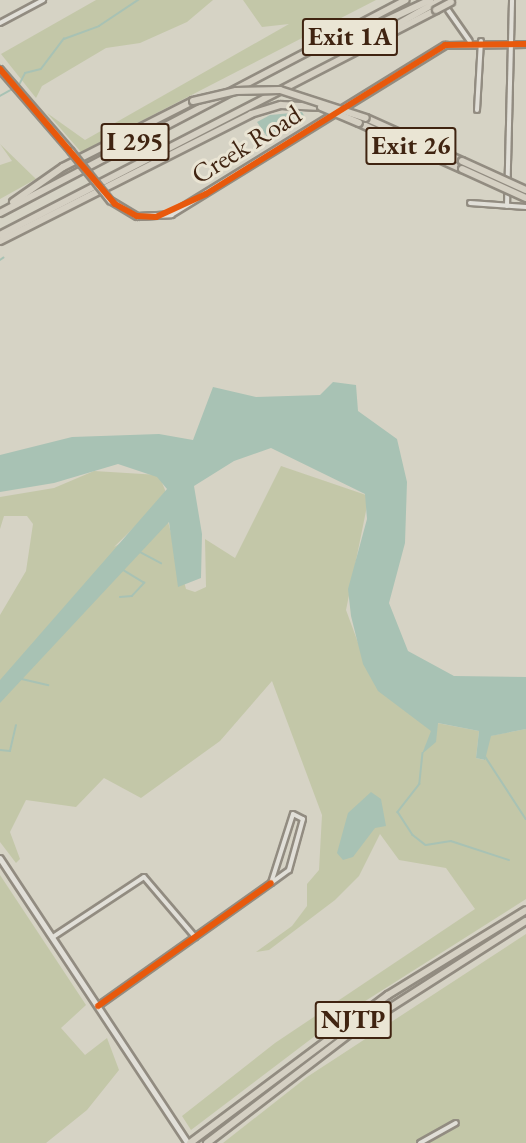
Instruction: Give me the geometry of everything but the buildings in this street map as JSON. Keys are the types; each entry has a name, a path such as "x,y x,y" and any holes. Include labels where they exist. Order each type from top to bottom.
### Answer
{"highway":[{"name":"I 295","path":"0,212 271,74 406,0"},
{"path":"432,4 440,0"},
{"name":"I 295","path":"0,235 332,62 432,4 453,1"},
{"name":"Exit 1A","path":"271,74 432,4"},
{"path":"0,212 63,167 193,101 242,90 280,90 319,99 366,118 462,165 526,190"},
{"name":"Exit 26","path":"0,241 251,114 281,105 321,107 462,165 526,198"},
{"name":"NJTP","path":"189,1143 388,995 526,910"},
{"name":"NJTP","path":"207,1143 349,1034 526,921"}],"street":[{"path":"0,23 43,0"},
{"path":"507,206 514,43 512,0"},
{"path":"448,10 470,41"},
{"name":"Creek Road","path":"0,69 110,200 137,216 175,212 445,45 470,41 526,44"},
{"path":"477,110 481,41"},
{"path":"470,203 526,207"},
{"path":"98,1006 271,883 289,870 302,816 289,817 271,883"},
{"path":"0,858 189,1143"},
{"path":"53,937 144,877 195,937"},
{"path":"420,1143 456,1123"}],"shaded area":[{"path":"96,0 213,0 187,22 140,43 106,48 42,86 36,98 1,54"},
{"path":"243,0 376,0 81,152 47,113 85,140 289,24 262,27"},
{"path":"302,112 305,117 268,138 257,122 270,115"},
{"path":"0,144 36,179 0,199 0,165 12,161"},
{"path":"333,382 356,385 358,411 397,439 407,482 405,543 389,603 408,651 454,676 526,677 526,729 491,736 485,760 476,758 479,731 438,723 436,742 422,754 431,731 378,691 363,664 351,616 348,589 367,519 365,494 271,448 234,461 194,486 202,534 201,578 178,587 169,522 0,703 0,680 167,489 157,477 118,464 54,483 0,492 0,455 72,437 159,434 193,440 213,387 256,397 320,395"},
{"path":"281,466 369,496 346,610 370,675 432,731 423,753 437,723 479,731 476,758 484,760 490,736 526,729 526,899 340,1017 191,1130 182,1116 275,1043 475,909 446,868 399,860 380,834 359,876 335,900 269,950 256,952 292,926 307,906 307,884 319,870 322,815 272,681 220,741 141,798 104,778 76,807 26,800 10,832 20,859 16,863 0,842 0,615 26,571 33,524 27,516 4,516 0,529 0,497 54,488 94,471 159,475 167,495 114,547 167,518 186,589 195,592 206,587 205,539 235,558"},
{"path":"371,792 381,799 386,826 375,828 353,857 343,860 337,853 348,813"},
{"path":"0,875 86,1005 61,1028 85,1055 107,1038 119,1070 87,1110 46,1143 0,1143"},
{"path":"526,934 526,1143 223,1143 307,1077"}],"waterway":[{"path":"19,85 25,73 41,69 64,39 99,26 138,0"},
{"path":"0,96 11,90"},
{"path":"140,552 161,563"},
{"path":"120,597 132,596 144,583 124,571"},
{"path":"22,679 48,685"},
{"path":"0,750 10,751 16,726"},
{"path":"423,753 420,784 398,812 413,835 426,845 451,841 509,860"},
{"path":"485,756 526,819"}],"cycle path":[{"path":"0,69 115,204 137,216 156,217 206,194 445,45 526,44"},
{"path":"98,1006 271,883"}]}
